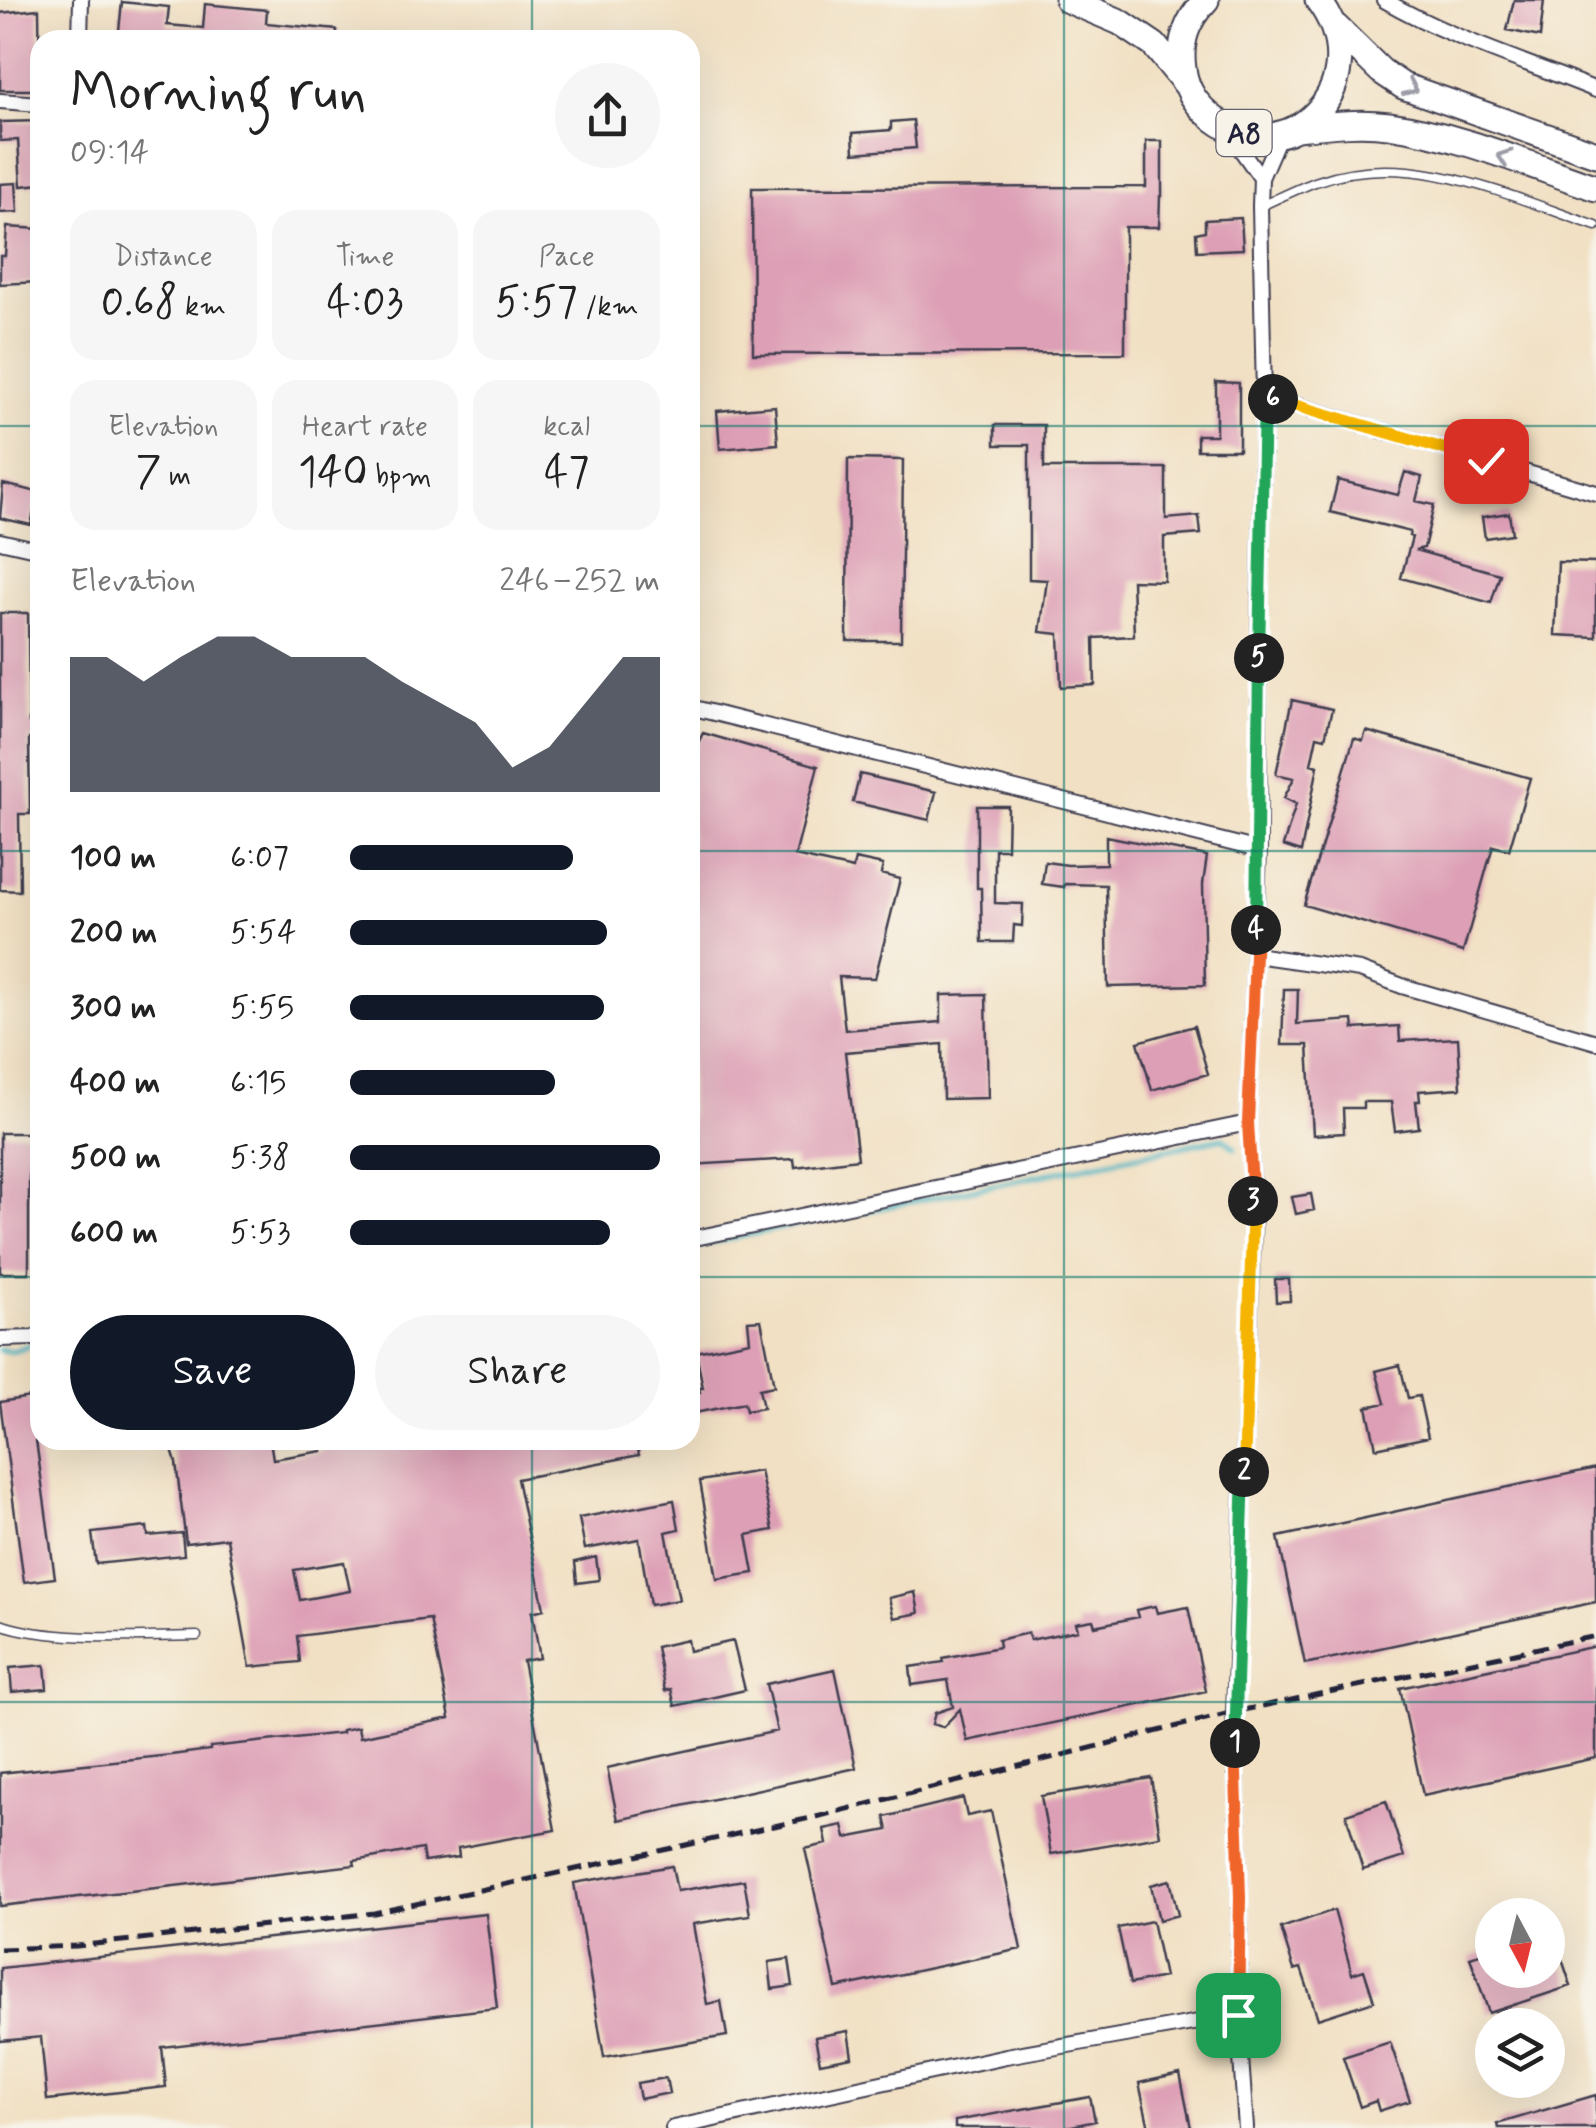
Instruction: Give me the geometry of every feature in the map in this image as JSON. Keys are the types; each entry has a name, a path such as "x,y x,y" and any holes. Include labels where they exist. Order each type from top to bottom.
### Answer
{"highway":[{"name":"A8","path":"1068,0 1120,22 1154,46 1186,84 1201,110 1224,127 1252,136 1349,123 1408,129 1473,146 1596,188"},
{"name":"A8","path":"1186,84 1181,50 1191,17 1206,0"},
{"path":"1318,0 1336,27 1381,71 1403,86 1596,154"},
{"name":"A8","path":"1289,131 1320,110 1336,85 1341,56 1336,27"}],"street":[{"path":"80,30 81,0"},
{"path":"1384,0 1418,20 1483,48 1596,90"},
{"path":"0,101 30,103"},
{"path":"1224,127 1261,178"},
{"path":"1246,2128 1238,2015 1240,1897 1234,1712 1254,1210 1248,1123 1258,850 1264,396 1260,206 1261,178 1289,131"},
{"path":"1264,396 1596,493"},
{"path":"0,542 30,548"},
{"path":"700,710 1258,850"},
{"path":"1255,955 1360,970 1402,986 1596,1042"},
{"path":"700,1237 1248,1123"},
{"path":"0,1338 30,1338"},
{"path":"673,2128 1006,2056 1238,2015"}],"lane":[{"path":"1260,206 1319,180 1378,170 1408,170 1443,175 1596,226"},
{"path":"0,1624 16,1630 115,1637 197,1636"}],"building":[{"path":"1514,0 1544,0 1540,37 1507,30"},
{"path":"122,2 169,7 167,25 203,28 205,4 267,10 266,23 337,30 119,30"},
{"path":"39,9 39,30 30,30 30,90 0,90 0,13"},
{"path":"913,120 916,148 854,153 853,133 891,130 891,122"},
{"path":"30,121 30,185 21,186 18,140 0,141 0,122"},
{"path":"1146,141 1162,141 1159,227 1125,227 1125,353 753,354 752,188 1146,187"},
{"path":"16,183 18,212 0,213 0,184"},
{"path":"1241,218 1243,249 1197,251 1196,233 1205,231 1205,220"},
{"path":"7,227 30,228 30,282 0,284 0,256 5,256"},
{"path":"1216,382 1239,383 1239,450 1197,450 1197,435 1216,435"},
{"path":"775,406 778,444 720,449 717,411"},
{"path":"995,425 1044,425 1044,468 1166,468 1166,519 1199,516 1201,534 1164,537 1164,581 1132,580 1134,636 1094,638 1095,685 1061,687 1059,634 1040,632 1047,580 1029,579 1029,445 995,445"},
{"path":"848,459 903,460 901,641 847,641"},
{"path":"1405,472 1422,477 1416,501 1434,505 1424,548 1415,550 1500,574 1491,603 1401,578 1410,532 1330,512 1338,480 1398,495"},
{"path":"3,484 30,490 30,525 0,518"},
{"path":"1509,513 1512,534 1485,538 1482,517"},
{"path":"1558,562 1596,563 1596,637 1555,635"},
{"path":"0,613 28,613 30,814 19,814 20,891 0,890"},
{"path":"1292,700 1332,709 1325,738 1317,736 1311,764 1318,766 1301,852 1283,846 1296,804 1284,798 1294,778 1276,774"},
{"path":"1366,731 1530,778 1509,850 1493,846 1463,952 1304,905 1354,738 1363,741"},
{"path":"703,733 818,766 795,856 853,869 855,859 883,865 881,874 900,879 875,978 839,977 845,1030 941,1022 941,995 986,994 988,1098 943,1099 942,1044 845,1052 858,1159 795,1167 794,1159 700,1164"},
{"path":"860,774 936,792 929,820 853,802"},
{"path":"977,806 1008,806 1007,849 995,849 995,903 1023,904 1022,926 1014,925 1013,942 982,942 981,888 977,888"},
{"path":"1106,836 1207,856 1203,884 1205,985 1108,987 1106,885 1042,884 1045,862 1106,864"},
{"path":"1284,989 1298,989 1297,1024 1353,1020 1354,1029 1399,1026 1400,1041 1458,1038 1461,1088 1419,1091 1419,1128 1395,1131 1391,1102 1363,1102 1363,1108 1343,1108 1344,1133 1313,1135 1308,1045 1282,1045"},
{"path":"1194,1026 1208,1074 1152,1090 1138,1042"},
{"path":"0,1133 29,1133 29,1273 0,1273"},
{"path":"1311,1194 1314,1210 1296,1214 1292,1197"},
{"path":"1275,1279 1289,1279 1290,1301 1276,1302"},
{"path":"761,1320 774,1386 759,1389 763,1408 746,1411 744,1403 700,1412 700,1351 750,1341 748,1321"},
{"path":"1400,1365 1408,1398 1419,1396 1428,1437 1376,1448 1367,1407 1385,1403 1376,1371"},
{"path":"30,1397 30,1450 37,1450 55,1578 24,1582 0,1402"},
{"path":"172,1450 272,1450 273,1459 323,1450 638,1450 639,1455 517,1479 544,1609 532,1612 540,1658 523,1661 555,1830 458,1848 459,1857 424,1862 422,1849 354,1861 355,1865 0,1906 0,1773 210,1750 342,1733 358,1727 360,1737 450,1718 430,1619 297,1636 300,1662 250,1667 227,1538 186,1543","holes":["344,1562 350,1591 300,1600 294,1570"]},
{"path":"1596,1468 1596,1602 1305,1664 1278,1537"},
{"path":"760,1471 773,1530 747,1535 754,1573 717,1579 700,1481"},
{"path":"674,1500 679,1529 666,1532 679,1600 650,1605 639,1539 585,1549 579,1518"},
{"path":"147,1527 148,1536 182,1533 184,1555 96,1564 92,1533"},
{"path":"596,1557 599,1580 577,1583 575,1562"},
{"path":"915,1592 919,1613 894,1618 889,1598"},
{"path":"1155,1606 1157,1613 1188,1607 1206,1691 967,1741 960,1709 943,1727 932,1724 935,1713 953,1707 948,1680 912,1685 910,1667 999,1647 998,1640 1028,1633 1030,1640 1078,1630 1076,1623 1093,1620 1095,1626 1138,1617 1136,1610"},
{"path":"687,1640 689,1651 733,1641 745,1690 675,1706 671,1689 665,1691 656,1647"},
{"path":"1596,1646 1596,1758 1423,1795 1400,1688"},
{"path":"45,1665 47,1689 12,1692 10,1668"},
{"path":"835,1669 856,1768 618,1820 607,1768 777,1731 766,1684"},
{"path":"1151,1778 1160,1836 1051,1854 1041,1796"},
{"path":"963,1798 967,1816 991,1811 1021,1949 836,1988 805,1849 827,1844 824,1829 843,1825 846,1838 888,1830 885,1817"},
{"path":"1386,1801 1404,1857 1363,1870 1346,1814"},
{"path":"672,1866 677,1891 744,1880 750,1915 693,1924 707,2004 721,2001 727,2036 604,2057 574,1883"},
{"path":"1170,1880 1178,1915 1159,1920 1151,1885"},
{"path":"1334,1910 1352,1974 1364,1970 1374,2001 1318,2019 1301,1968 1294,1970 1281,1928"},
{"path":"486,1914 497,2008 162,2047 166,2087 47,2100 41,2037 0,2041 0,1968"},
{"path":"1152,1921 1164,1977 1130,1984 1118,1928"},
{"path":"789,1959 793,1986 772,1989 769,1962"},
{"path":"1481,1988 1565,1988 1504,2008 1487,2008"},
{"path":"848,2031 852,2057 820,2063 815,2037"},
{"path":"1390,2042 1410,2101 1379,2111 1376,2101 1360,2107 1343,2057"},
{"path":"1180,2074 1191,2128 1149,2128 1139,2083"},
{"path":"666,2078 669,2093 640,2099 637,2083"},
{"path":"1596,2095 1596,2128 1498,2128 1497,2124"},
{"path":"1090,2097 1095,2121 1063,2128 955,2128 955,2121"}],"waterway":[{"path":"700,1245 1223,1138 1235,1148"},
{"path":"0,1350 13,1351 30,1345"}],"railway":[{"path":"0,1949 77,1946 374,1913 820,1816 1234,1712 1596,1636"}],"route":[{"path":"1238,2015 1240,1897 1234,1712 1254,1210 1248,1123 1258,850 1264,396 1486,461"}]}
